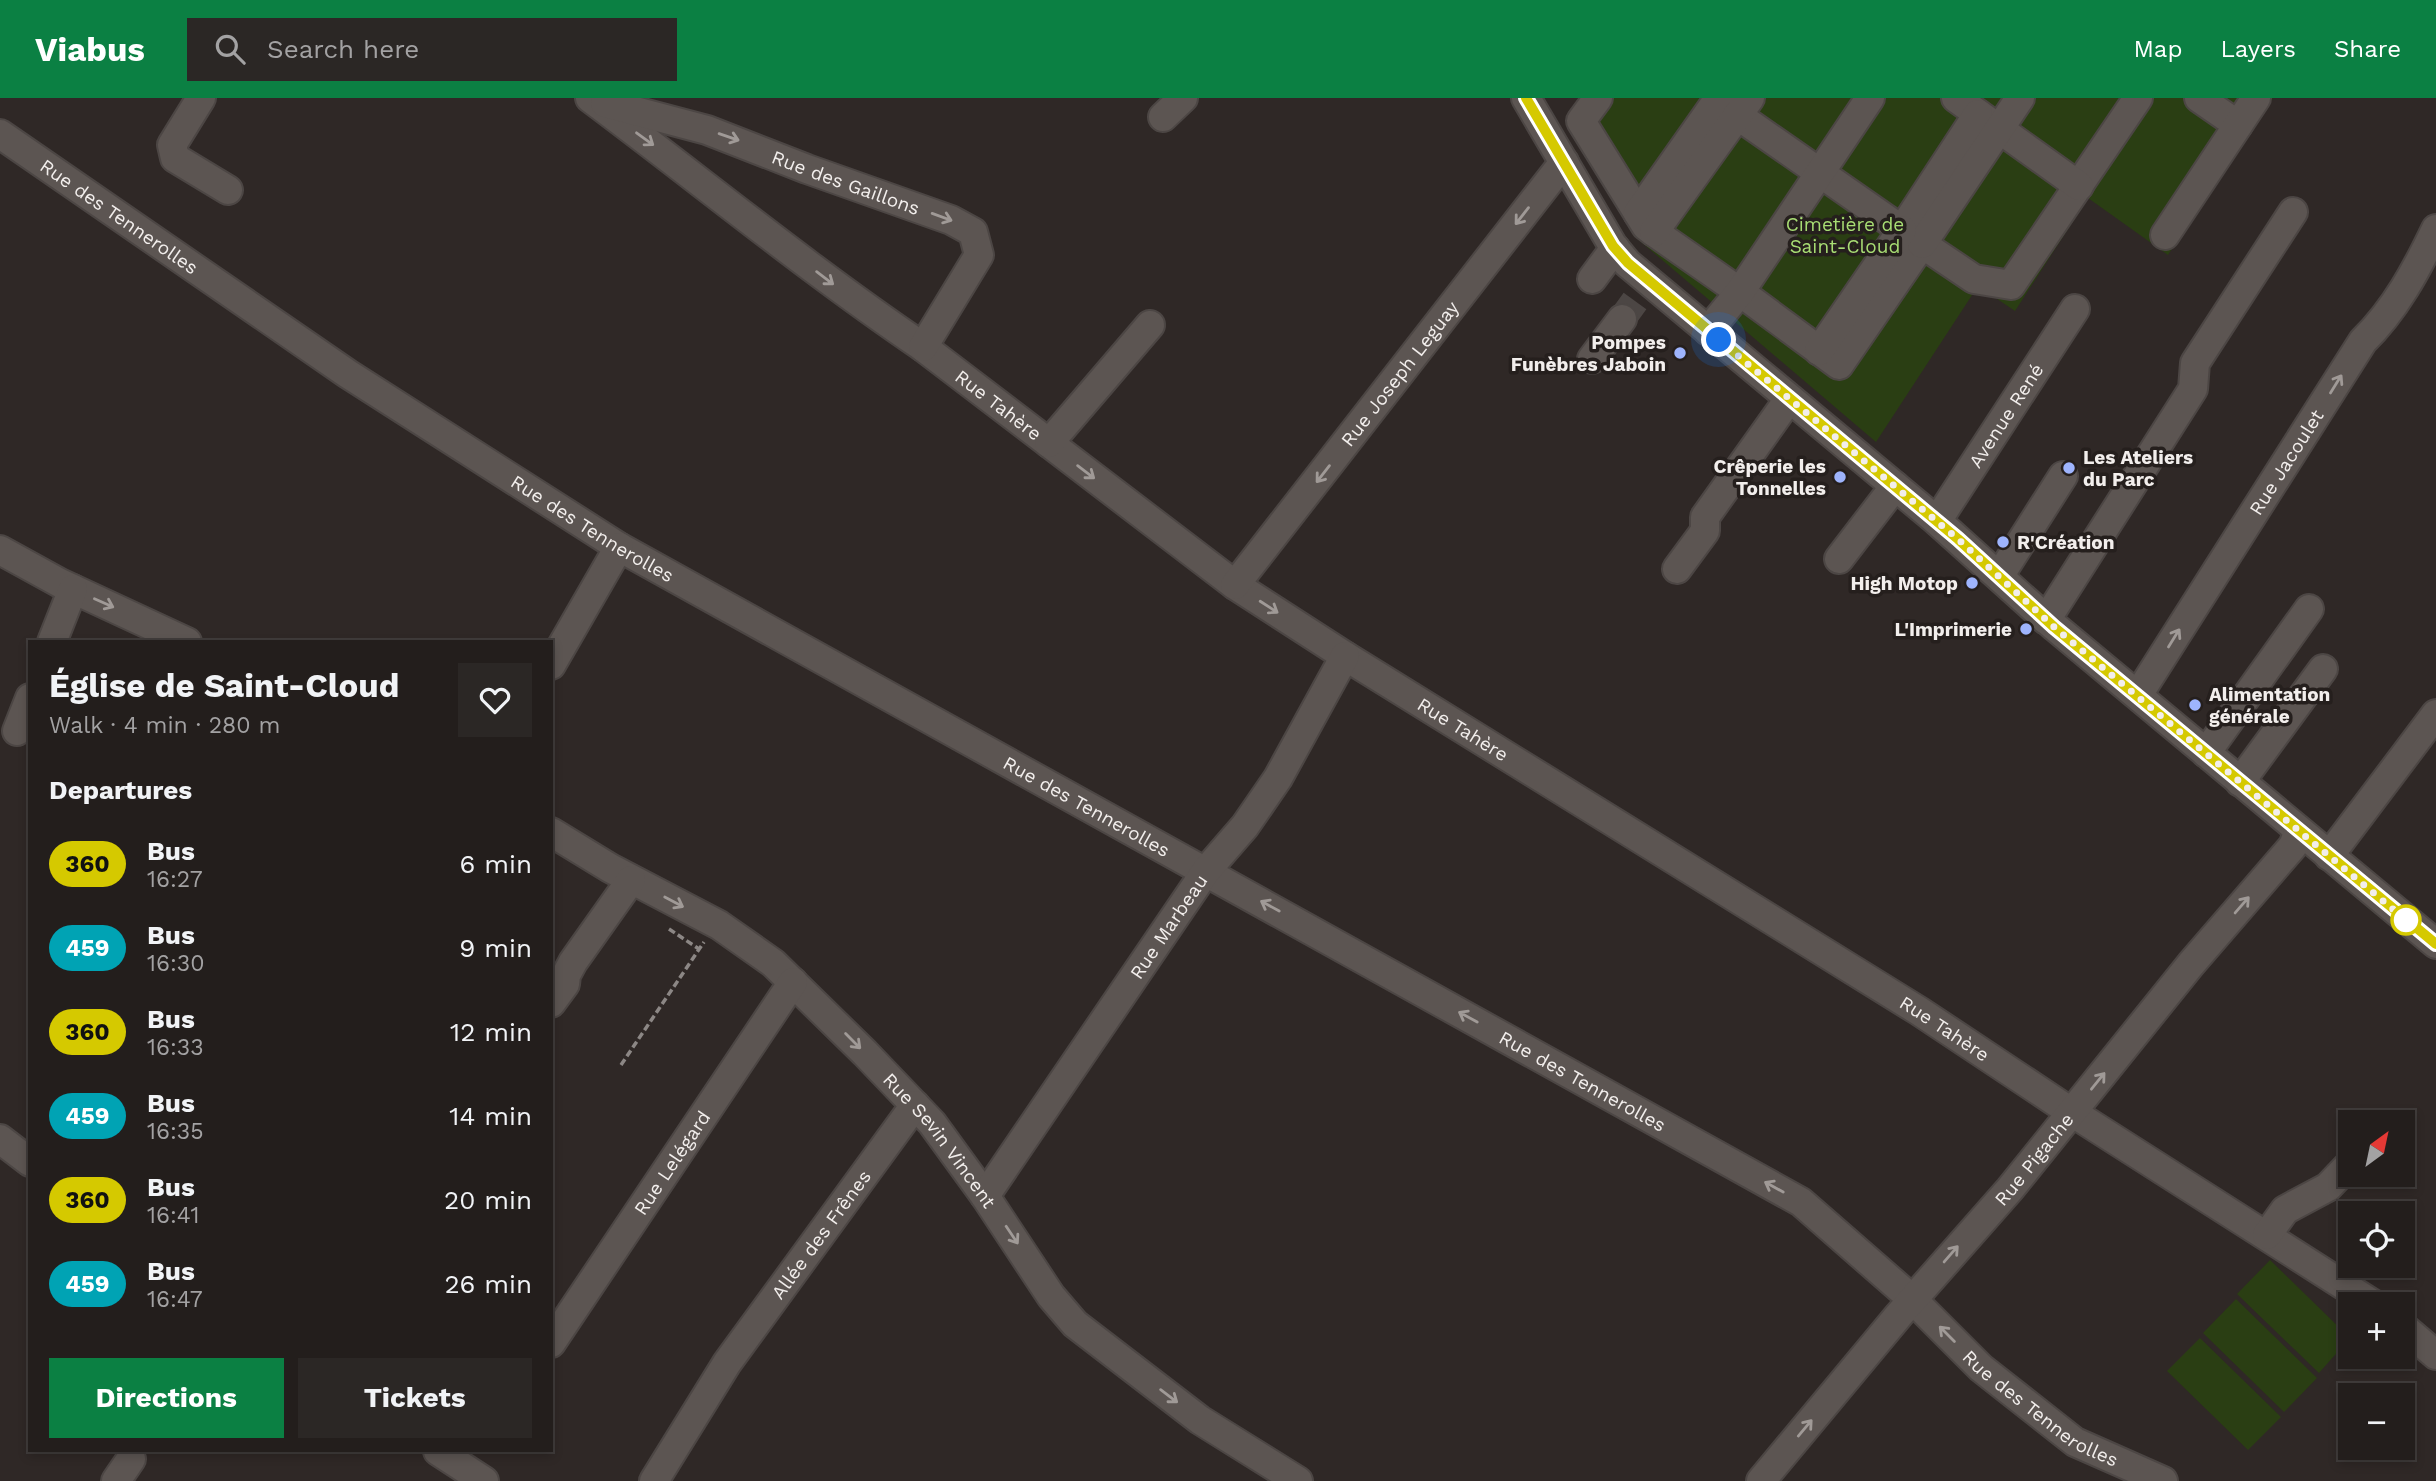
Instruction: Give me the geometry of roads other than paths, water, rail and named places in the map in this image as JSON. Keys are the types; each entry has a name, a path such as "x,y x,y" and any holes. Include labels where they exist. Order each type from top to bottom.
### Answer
{"street":[{"path":"201,98 172,145 175,158 228,190"},
{"path":"1526,98 1618,252 1636,300 1708,331 2000,575 2046,620 2436,944"},
{"path":"1598,98 1581,121 1646,223 1839,365 1981,111 2020,98"},
{"path":"1708,331 1740,292 1870,98"},
{"path":"1646,223 1727,102 1819,173 1974,279 2011,285 2138,98"},
{"path":"2199,98 2238,125"},
{"path":"2165,234 2256,98"},
{"name":"Rue Tahère","path":"591,99 753,224 875,315 923,347 1235,585 1345,656 1919,1011 2355,1292"},
{"name":"Rue des Gaillons","path":"591,99 720,134 807,169 951,219 973,232 979,255 923,347"},
{"path":"1981,111 2079,186"},
{"name":"Rue des Tennerolles","path":"0,134 348,374 619,547 1801,1202 1912,1299 1981,1368 2075,1442 2163,1481"},
{"name":"Rue Joseph Leguay","path":"1235,585 1564,162"},
{"path":"2046,620 2193,389 2195,363 2293,212"},
{"name":"Rue Jacoulet","path":"2138,695 2363,341 2380,325 2420,263 2436,229"},
{"path":"1596,282 1618,252"},
{"path":"1592,359 1636,300"},
{"name":"Avenue René","path":"1937,522 2075,309"},
{"path":"1049,443 1150,325"},
{"path":"1676,569 1705,531 1705,517 1789,399"},
{"path":"2000,575 2063,476"},
{"path":"1839,559 1895,486"},
{"path":"553,662 619,547"},
{"path":"0,550 73,589 183,640"},
{"path":"53,640 73,589"},
{"path":"2206,753 2309,610"},
{"name":"Rue Marbeau","path":"985,1196 1206,871 1245,826 1278,778 1345,656"},
{"path":"2240,782 2323,669"},
{"path":"17,731 28,703"},
{"path":"2329,856 2436,714"},
{"name":"Rue Pigache","path":"1761,1481 1912,1299 2010,1189 2191,964 2293,846 2299,831"},
{"name":"Rue Sevin Vincent","path":"553,833 631,880 719,925 773,963 932,1123 985,1196 1051,1296 1075,1324 1200,1420 1298,1481"},
{"path":"553,1000 565,984 566,975 573,962 631,880"},
{"name":"Rue Lelégard","path":"553,1340 793,982"},
{"name":"Allée des Frênes","path":"654,1481 727,1363 915,1105"},
{"path":"0,1139 28,1160"},
{"path":"2267,1235 2285,1210 2328,1187 2338,1177"},
{"path":"2415,1337 2436,1355"},
{"path":"440,1452 472,1471"}],"tunnel":[{"path":"1622,319 1635,301"}],"place":[{"name":"Pompes Funèbres Jaboin","path":"1680,353"},
{"name":"Les Ateliers du Parc","path":"2069,468"},
{"name":"Crêperie les Tonnelles","path":"1840,477"},
{"name":"R'Création","path":"2003,542"},
{"name":"High Motop","path":"1972,583"},
{"name":"L'Imprimerie","path":"2026,629"},
{"name":"Alimentation générale","path":"2195,705"}],"park label":[{"name":"Cimetière de Saint-Cloud","path":"1845,235"}]}
